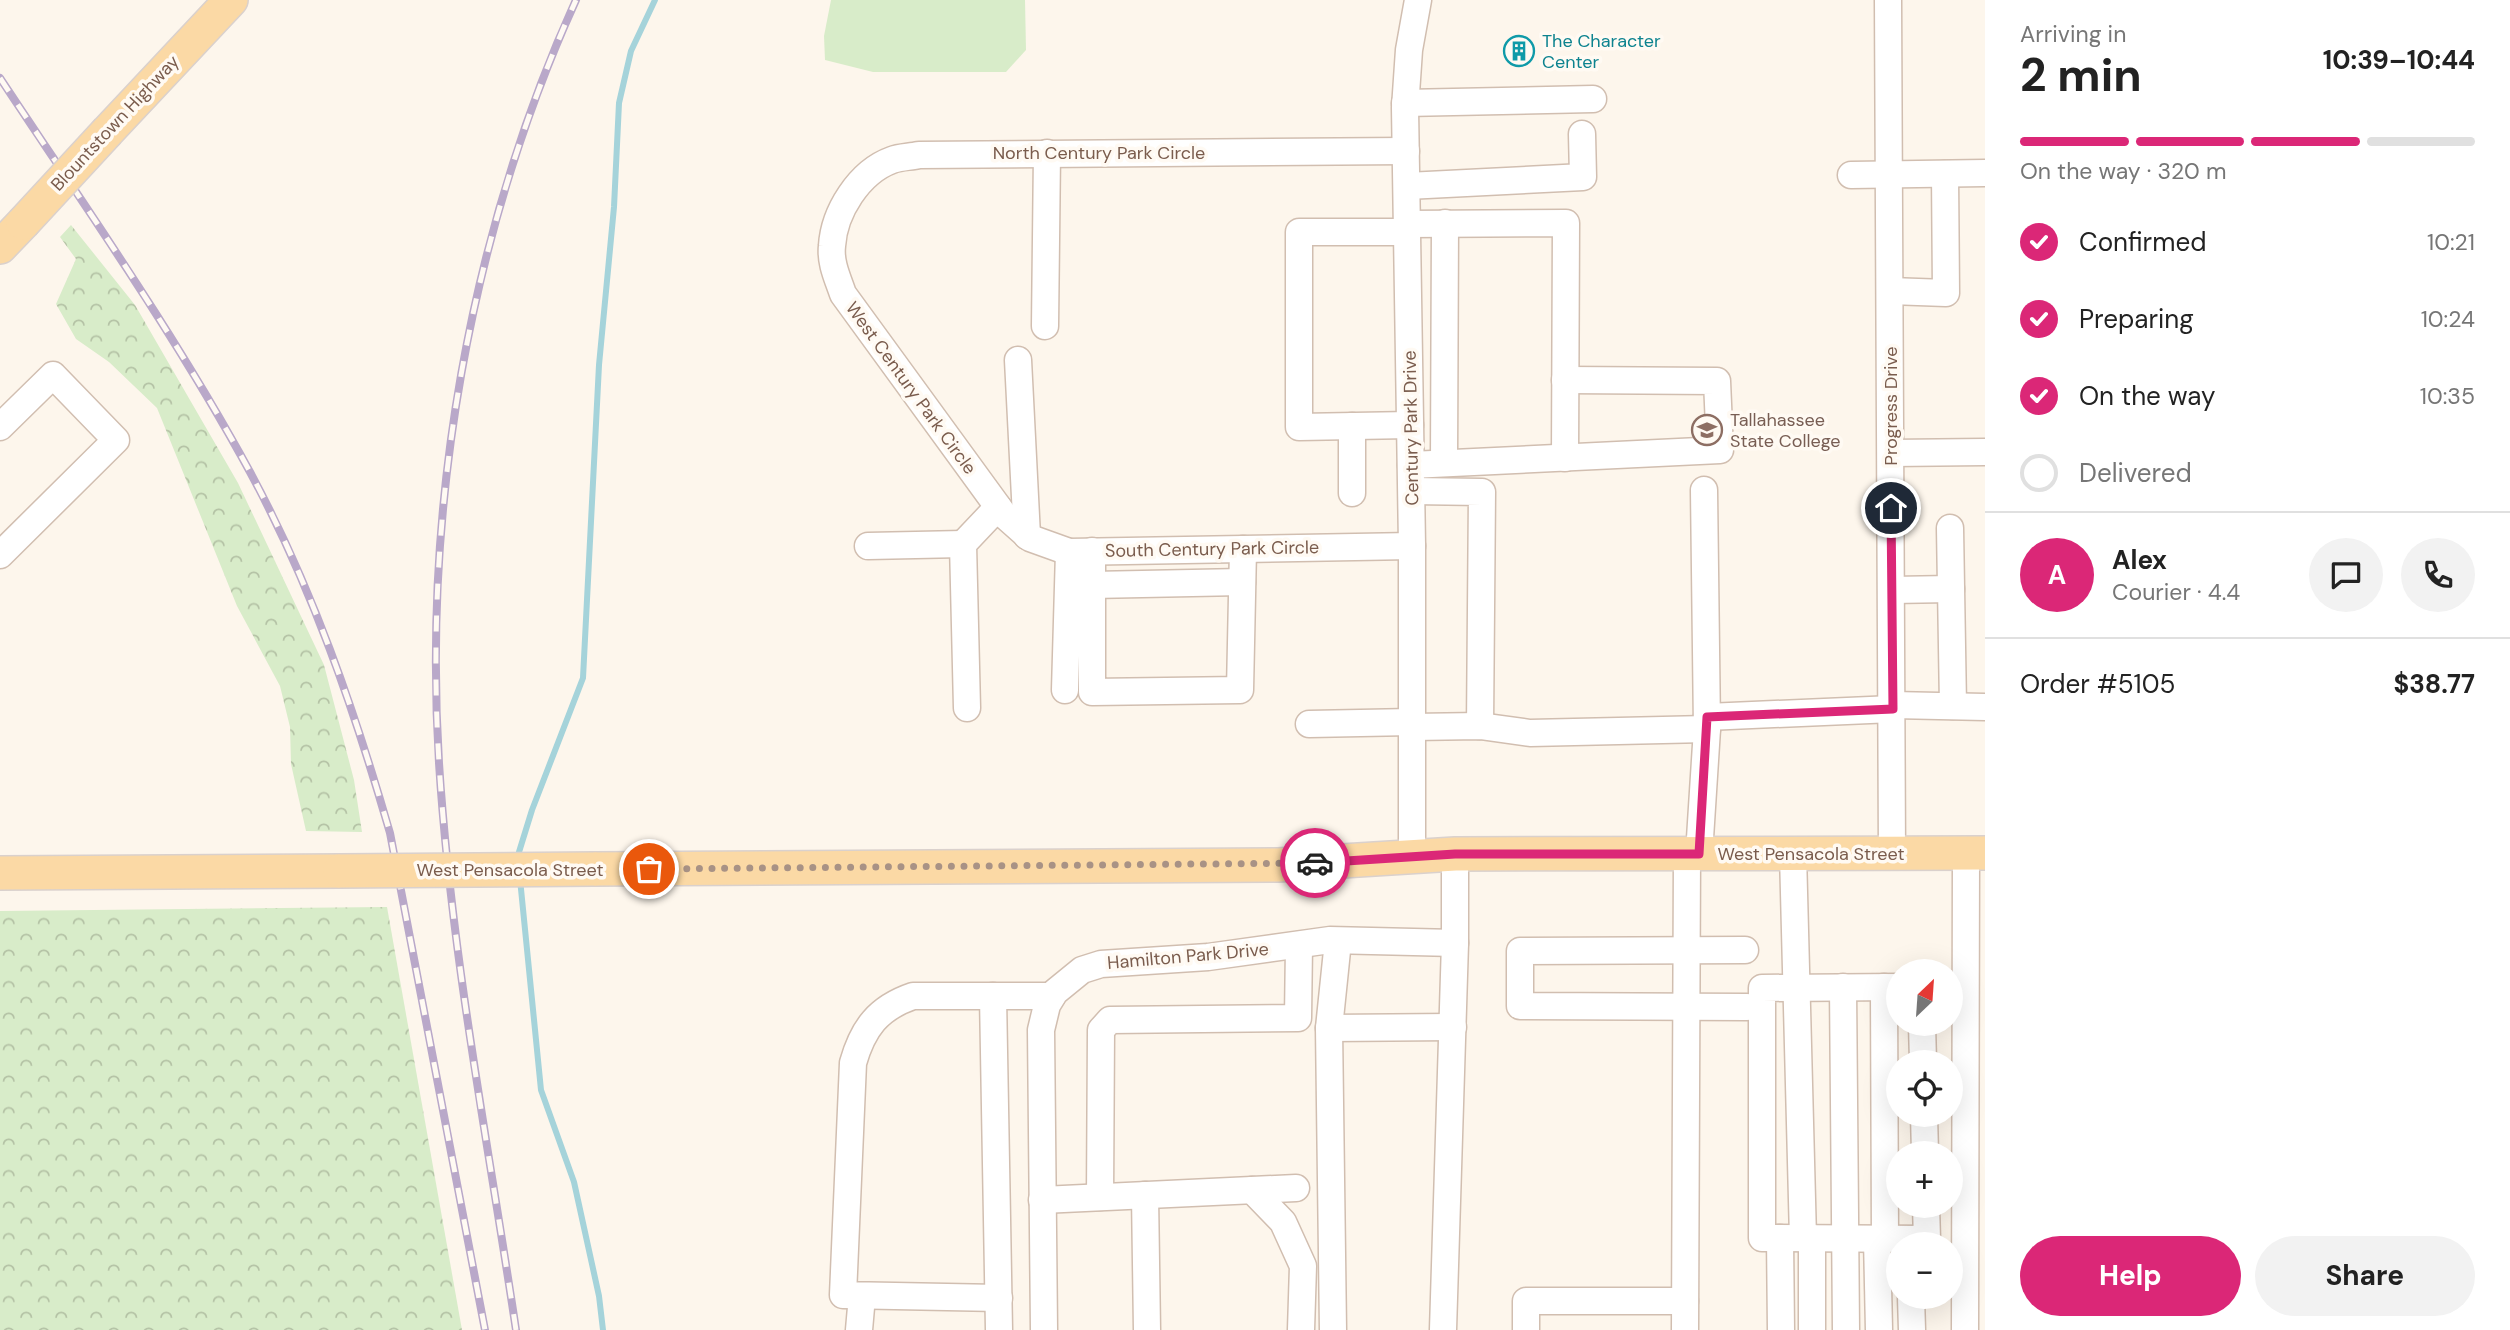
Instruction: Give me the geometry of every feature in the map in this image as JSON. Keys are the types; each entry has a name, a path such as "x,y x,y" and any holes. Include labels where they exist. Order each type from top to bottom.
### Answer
{"main road":[{"name":"Blountstown Highway","path":"0,247 231,0"},
{"name":"West Pensacola Street","path":"0,873 1278,865 1455,854 1975,853"}],"street":[{"name":"Century Park Drive","path":"1412,857 1412,546 1405,103 1409,50 1418,0"},
{"name":"Progress Drive","path":"1888,0 1892,854"},
{"path":"1405,103 1593,99"},
{"path":"1406,186 1583,177 1582,134"},
{"name":"North Century Park Circle","path":"834,235 845,204 860,183 892,160 919,155 1406,151"},
{"path":"1045,326 1046,153"},
{"path":"1851,175 1985,173"},
{"path":"1890,291 1946,293 1945,174"},
{"path":"1444,463 1445,223"},
{"path":"1410,425 1299,427 1299,232 1407,228 1445,223 1566,223 1565,458"},
{"name":"West Century Park Circle","path":"834,235 832,262 843,294 998,507 1023,532"},
{"path":"1018,360 1023,532"},
{"path":"0,427 53,375 116,440 0,555"},
{"path":"1411,478 1444,463 1720,450 1717,381 1566,380"},
{"path":"1352,426 1352,493"},
{"path":"1891,453 1985,452"},
{"path":"1411,478 1482,492 1480,726"},
{"path":"1685,1330 1686,950 1707,723 1704,490"},
{"path":"967,708 963,544 998,507"},
{"path":"1951,528 1953,706"},
{"name":"South Century Park Circle","path":"1023,532 1039,543 1080,552 1412,546"},
{"path":"868,546 963,544"},
{"path":"1080,552 1092,585 1092,692 1240,690 1243,549"},
{"path":"1065,690 1080,552"},
{"path":"1092,585 1242,582"},
{"path":"1892,590 1951,589"},
{"path":"1309,724 1480,726 1530,733 1707,723 1893,707 1985,706"},
{"path":"1965,1330 1975,972 1975,853"},
{"path":"1443,1330 1453,1027 1455,854"},
{"path":"1793,854 1798,1238 1812,1330"},
{"path":"1333,1330 1329,1028 1338,941"},
{"name":"Hamilton Park Drive","path":"1052,996 1068,978 1101,964 1208,957 1338,941 1455,943"},
{"path":"1100,1197 1101,1030 1110,1020 1298,1018 1299,944"},
{"path":"1745,950 1520,951 1520,1006 1747,1007"},
{"path":"1843,987 1846,1330"},
{"path":"1886,988 1762,988 1762,1238 1886,1240"},
{"path":"859,1330 853,1296 853,1063 859,1042 869,1026 892,1004 913,996 1052,996 1041,1030 1044,1330"},
{"path":"993,996 999,1330"},
{"path":"1329,1028 1453,1027"},
{"path":"1892,1036 1896,1232"},
{"path":"1042,1200 1296,1188"},
{"path":"1252,1190 1283,1222 1303,1266 1301,1330"},
{"path":"1145,1195 1147,1330"},
{"path":"1781,1330 1798,1238"},
{"path":"853,1296 999,1292 1043,1286"},
{"path":"1879,1330 1886,1293"},
{"path":"1526,1330 1526,1301 1685,1301"},
{"path":"1911,1309 1912,1330"}],"green space":[{"path":"831,0 1025,0 1026,50 1006,72 873,72 825,60 824,36"},
{"path":"71,225 135,305 238,483 324,665 354,780 362,832 306,831 291,764 290,727 280,686 237,606 157,408 109,362 76,339 56,304 76,259 60,237"},
{"path":"387,907 462,1330 0,1330 0,911"}],"waterway":[{"path":"519,861 519,852 532,810 583,678 599,365 614,207 619,103 631,51 655,0"},
{"path":"520,879 541,1090 574,1182 599,1296 603,1330"}],"railway":[{"path":"516,1330 471,1047 452,905 439,763 436,666 439,568 447,471 461,373 481,277 507,182 539,90 576,0"},
{"path":"0,78 130,273 222,421 293,559 330,649 362,740 390,833 485,1330"}],"way so far":[{"path":"649,869 1315,863"}],"place":[{"name":"The Character Center","path":"1519,51"},
{"name":"Tallahassee State College","path":"1707,430"}],"route":[{"path":"1315,863 1455,854 1699,854 1707,717 1893,709 1891,508"}]}
